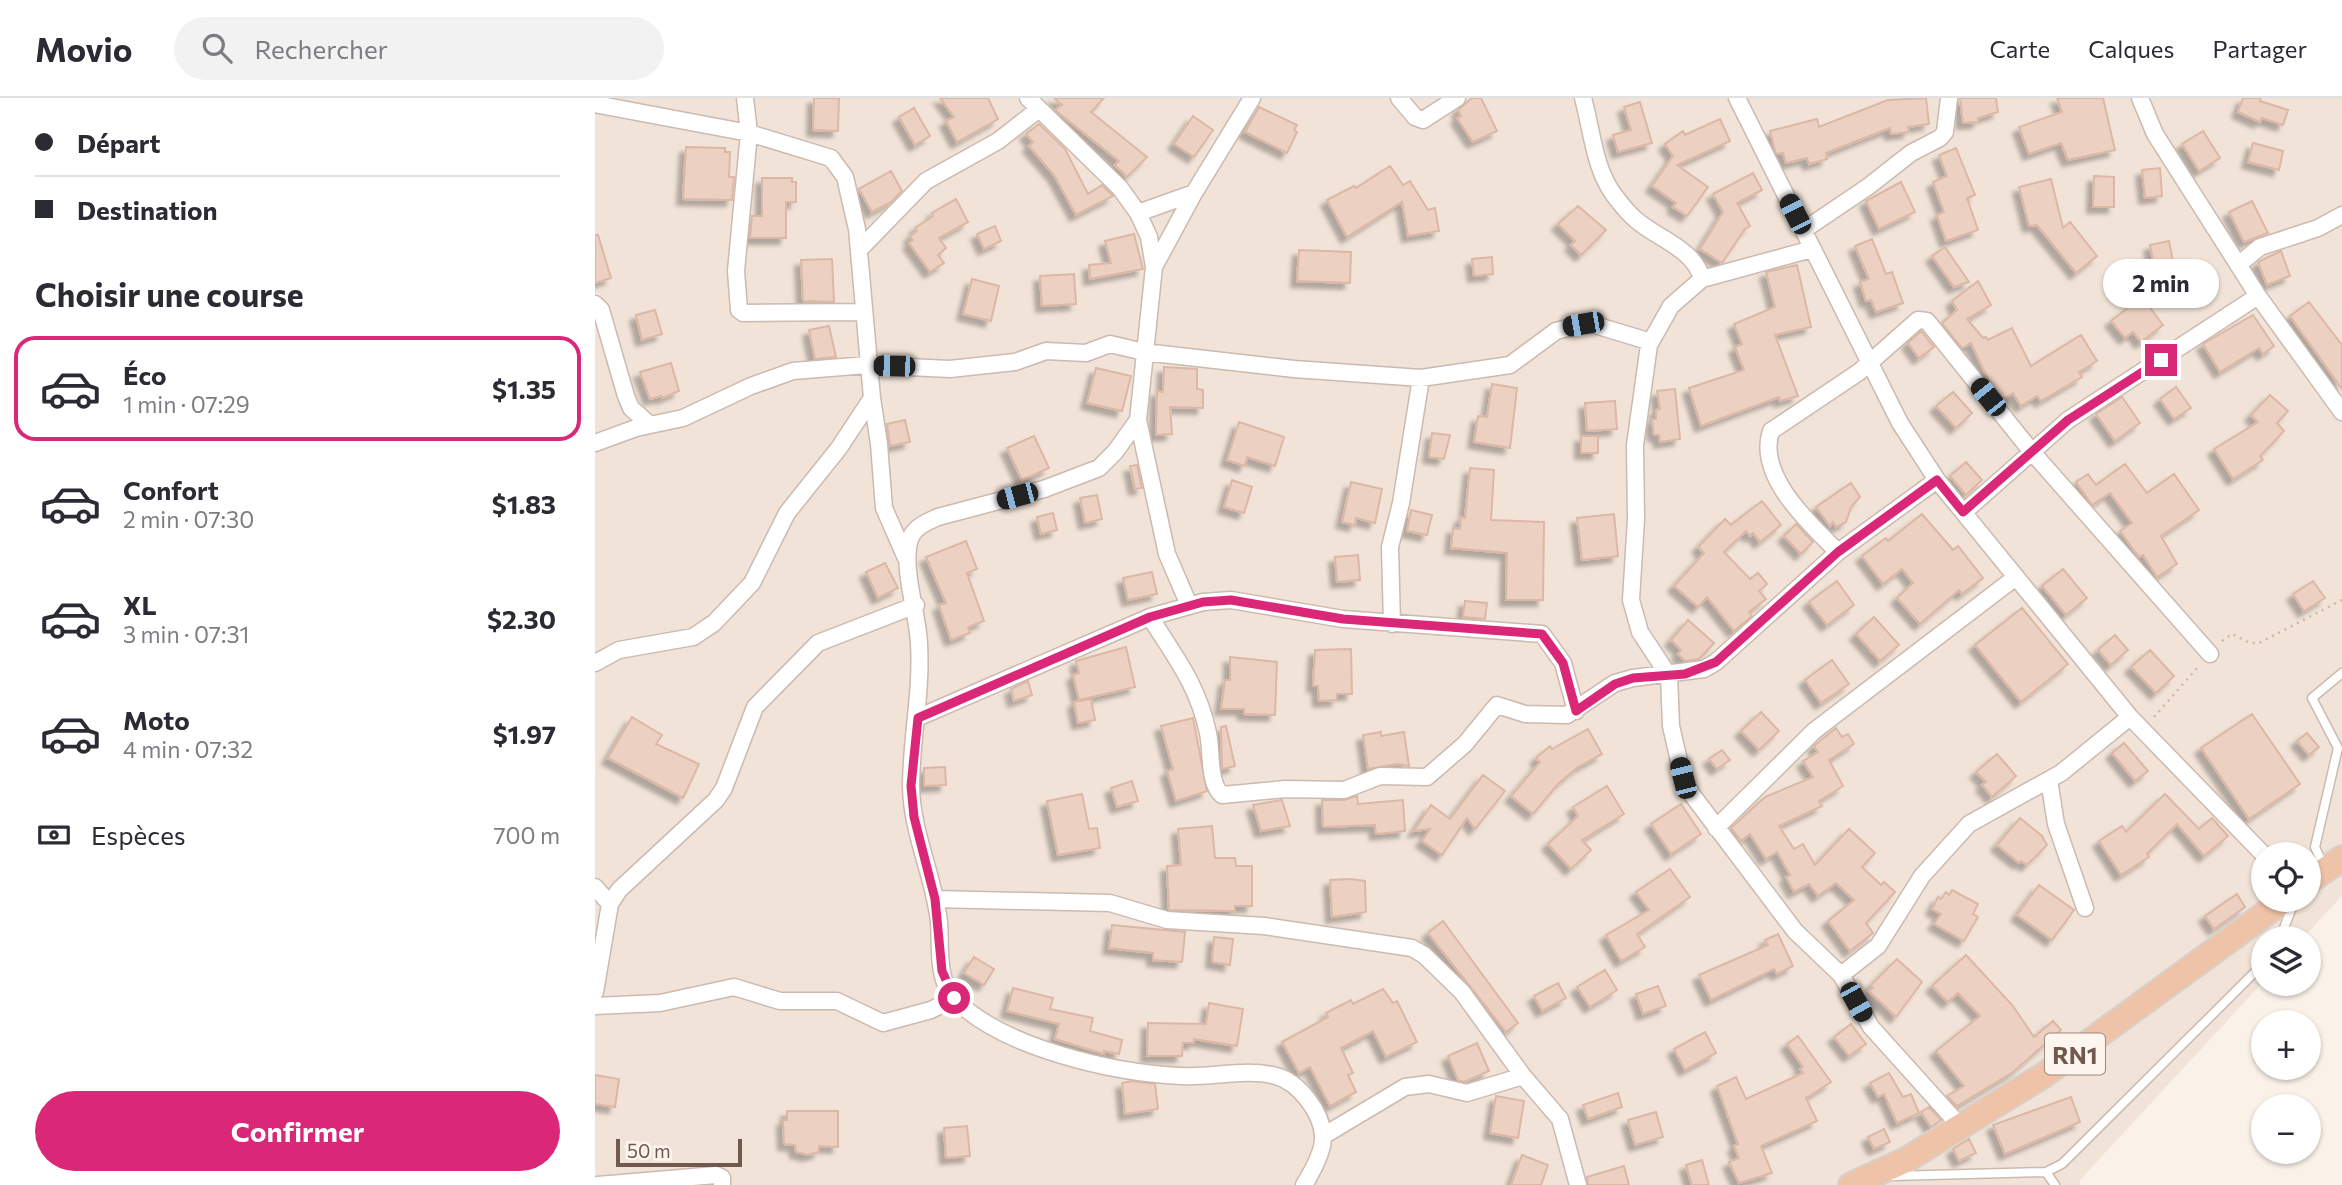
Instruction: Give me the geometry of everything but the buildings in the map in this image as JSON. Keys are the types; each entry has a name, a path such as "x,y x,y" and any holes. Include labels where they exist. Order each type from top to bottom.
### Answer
{"highway":[{"name":"RN1","path":"1861,1181 1961,1127 2102,1035 2268,912"}],"street":[{"path":"745,98 749,133 736,271 739,310 743,313 863,312"},
{"path":"1154,267 1194,193 1252,98"},
{"path":"1399,98 1415,117 1423,120 1457,98"},
{"path":"1583,98 1597,155 1613,194 1636,220 1689,258 1699,268 1702,279"},
{"path":"1804,230 1869,186 1911,153 1940,138 1945,132 1949,98"},
{"path":"2140,98 2155,134 2238,265 2342,412"},
{"path":"1742,100 1812,249 1871,361 1900,423 1937,480 2130,717 2251,842"},
{"path":"859,250 926,181 998,141 1033,103 1095,161 1138,213 1149,237 1154,267 1138,420 1167,554 1189,605"},
{"path":"595,104 749,133 831,158 845,177 859,250 867,365 879,444 884,508 906,558 916,605 919,646 918,718 911,786 918,840 935,899 942,971 954,998 986,1022 1019,1039 1075,1058 1180,1076 1256,1073 1278,1076 1293,1085 1313,1107 1323,1136 1319,1153 1304,1185"},
{"path":"1138,213 1194,193"},
{"path":"2238,265 2260,247 2332,223 2342,215"},
{"path":"1812,249 1702,279 1671,306 1651,342 1643,376 1635,445 1636,519 1631,589 1640,632 1669,676 1671,726 1683,778 1716,828 1795,930 1840,975 1871,1027 1961,1127"},
{"path":"1963,512 2068,420 2258,296"},
{"path":"595,304 604,319 631,408 650,425"},
{"path":"1838,552 1788,498 1773,466 1768,439 1776,427 1871,361 1918,320 1927,321 2032,453 2210,653"},
{"path":"595,443 650,425 683,418 783,373 867,365 950,369 1015,362 1045,351 1086,353 1110,344 1144,352 1294,369 1421,378 1510,365 1556,331 1583,324 1595,325 1651,342"},
{"path":"1392,624 1389,547 1401,503 1421,378"},
{"path":"595,663 619,650 693,637 703,632 734,604 752,583 787,513 839,448 872,398"},
{"path":"906,558 911,536 923,524 1044,489 1098,468 1115,453 1138,420"},
{"path":"1150,617 1195,687 1208,732 1215,788 1222,795 1285,789 1344,790 1380,776 1431,777 1465,744 1497,705 1536,715 1576,711 1615,684 1633,678 1669,676 1704,669 1716,662 1838,552 1937,480"},
{"path":"1716,828 1814,732 2016,577"},
{"path":"918,718 1150,617 1189,605 1231,600 1330,617 1392,624 1542,634 1563,663 1576,711"},
{"path":"595,992 600,896 619,890 716,800 724,788 755,707 818,643 916,605"},
{"path":"1840,975 1887,936 1922,876 1969,824 2049,780 2130,717"},
{"path":"2049,780 2056,824 2085,908"},
{"path":"935,899 1110,902 1167,920 1263,926 1412,948 1424,955 1462,992 1523,1076 1560,1119 1578,1185"},
{"path":"595,1006 660,1003 734,987 780,1001 837,1001 883,1023 930,1010 954,998"},
{"path":"1323,1136 1405,1087 1429,1084 1467,1093 1523,1076"},
{"path":"599,1185 685,1180 716,1175 722,1178 722,1185"}],"lane":[{"path":"2325,870 2315,847 2338,748 2312,698 2342,673"},
{"path":"1861,1181 2046,1172 2062,1164 2251,976"},
{"path":"2046,1172 2055,1185"}],"path":[{"path":"2142,730 2228,635 2238,635 2251,643 2259,643 2342,600"}],"shaded area":[{"path":"595,98 2342,98 2342,896 2314,926 2251,926 2251,995 2079,1181 2081,1185 595,1185"}],"route":[{"path":"954,998 946,986 942,971 939,921 914,817 911,786 918,718 1150,617 1179,607 1231,600 1343,619 1542,634 1563,663 1576,711 1615,684 1633,678 1685,674 1704,669 1716,662 1838,552 1937,480 1963,512 2068,420 2161,360"}]}
